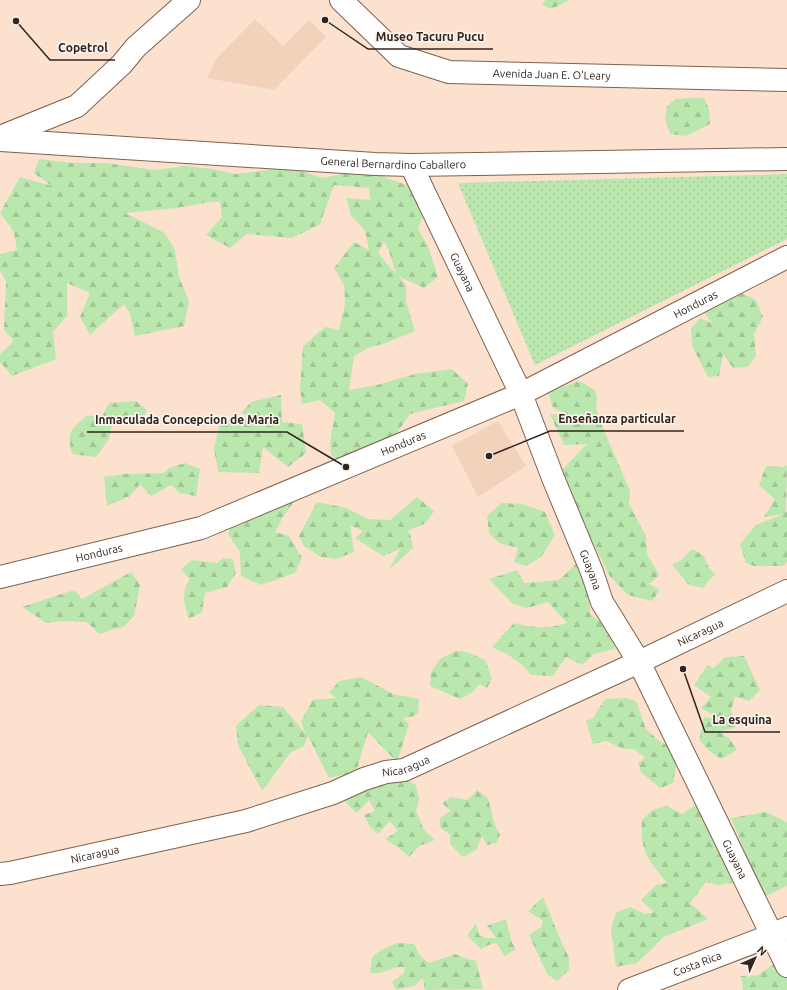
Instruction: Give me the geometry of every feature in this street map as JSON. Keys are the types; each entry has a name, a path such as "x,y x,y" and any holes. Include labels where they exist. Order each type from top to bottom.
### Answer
{"main road":[{"path":"0,139 77,106 122,64 136,47 189,0"},
{"name":"Avenida Juan E. O'Leary","path":"341,0 399,56 449,72 787,80"},
{"name":"General Bernardino Caballero","path":"0,139 374,164 411,165 787,159"},
{"name":"Guayana","path":"411,165 521,394 602,602 639,662 779,932 787,966"},
{"name":"Honduras","path":"0,577 201,528 521,394 787,257"},
{"name":"Nicaragua","path":"0,874 246,821 333,794 364,779 386,772 404,770 639,662 787,591"},
{"name":"Costa Rica","path":"628,990 779,932"}],"shaded area":[{"path":"255,19 283,46 309,20 326,37 274,90 207,78 216,59"},
{"path":"498,421 526,466 478,497 452,446"}],"green space":[{"path":"546,0 569,0 552,9 542,5"},
{"path":"704,98 709,109 710,124 686,136 670,134 665,119 667,106 676,99"},
{"path":"39,159 73,163 106,163 155,170 186,166 212,169 235,174 275,169 296,169 322,178 343,174 375,164 386,178 410,186 424,213 418,229 428,246 438,277 424,288 398,276 406,285 406,302 415,331 386,343 368,348 354,356 349,390 377,385 415,374 452,369 468,384 464,401 410,414 396,434 346,467 331,455 330,442 335,413 320,400 302,404 300,388 303,346 325,327 339,330 345,304 344,285 334,268 354,242 369,250 365,231 351,215 346,198 371,200 369,188 334,185 320,224 292,238 247,234 230,248 206,235 222,217 220,202 209,202 177,208 125,213 165,233 175,250 179,277 189,301 184,326 135,336 130,314 124,304 90,335 80,317 90,293 67,283 67,316 53,332 56,359 12,376 0,362 0,354 14,341 4,330 6,281 0,271 0,254 17,250 14,232 0,213 20,177 52,186 34,173","holes":["384,241 389,251 396,274 378,253"]},
{"path":"787,174 787,239 535,365 458,183"},
{"path":"728,287 756,300 763,317 754,334 756,356 748,367 733,368 723,354 719,376 708,377 692,346 691,328 700,318 712,323 702,310"},
{"path":"579,381 595,390 597,398 596,408 630,491 629,504 646,536 647,554 659,575 649,584 660,590 652,601 628,595 609,575 559,473 587,444 564,445 550,414 567,415 553,408 548,392"},
{"path":"281,395 282,422 302,424 306,453 288,467 263,447 259,473 218,472 214,449 220,422 252,418 241,413 251,402"},
{"path":"136,401 147,410 143,419 112,425 109,439 96,457 72,454 70,440 71,432 86,416 103,415 109,403"},
{"path":"185,463 200,469 196,496 180,493 171,485 151,496 140,484 130,496 107,506 104,477 123,474 164,473 169,468"},
{"path":"787,465 787,562 783,566 754,566 746,563 740,544 756,525 783,514 764,517 775,499 759,485 766,466 784,467"},
{"path":"417,497 434,511 426,523 408,531 411,536 413,548 389,570 400,549 383,556 355,538 363,531 350,525 354,552 336,559 321,557 304,546 299,536 317,502 346,508 368,519 390,520"},
{"path":"262,503 293,503 275,532 289,536 302,558 295,573 261,585 241,576 240,552 228,534 232,525 251,520"},
{"path":"501,503 522,504 545,512 555,535 541,557 526,566 514,562 518,548 499,543 489,533 487,516"},
{"path":"692,549 704,556 708,566 715,575 708,581 704,588 689,585 672,565 682,559"},
{"path":"223,558 233,559 236,573 227,587 205,593 202,612 189,619 184,603 184,594 190,579 181,569 192,560 217,563"},
{"path":"576,564 596,583 590,598 590,614 612,630 615,649 594,654 582,665 566,657 553,676 531,675 513,658 492,647 514,623 540,627 567,623 548,602 527,608 513,604 489,579 517,570 524,583 559,580"},
{"path":"131,572 140,585 134,616 125,626 99,634 87,622 64,621 46,623 22,607 74,590 82,599"},
{"path":"456,651 467,652 485,660 492,678 487,688 479,684 473,692 460,699 430,686 431,672 440,659"},
{"path":"744,656 760,690 749,701 735,697 731,710 736,727 719,732 730,739 737,750 721,759 707,749 699,740 704,717 726,720 716,717 701,708 711,697 694,685 707,666 714,668 725,657"},
{"path":"361,677 393,694 419,699 418,714 403,718 409,724 397,762 368,732 356,772 329,778 308,736 304,746 291,752 262,791 238,745 236,726 259,705 283,707 306,734 301,722 312,700 337,698 329,693 339,681"},
{"path":"625,698 636,701 646,729 658,740 668,746 677,761 673,783 660,788 642,773 638,763 645,758 634,749 623,749 607,741 593,744 586,721 593,718 605,699"},
{"path":"376,773 404,779 416,785 419,799 416,811 424,830 435,840 419,846 409,857 398,847 385,839 398,831 390,821 378,834 370,827 364,815 375,811 369,800 357,813 346,803 344,786"},
{"path":"477,790 488,798 495,826 500,834 497,843 487,845 482,836 476,850 463,857 450,844 450,835 440,827 440,818 451,811 442,803 451,797 467,800"},
{"path":"704,800 730,860 733,883 718,885 706,882 690,903 708,919 664,937 637,963 616,967 611,929 616,913 630,907 645,914 654,912 641,900 656,885 667,883 650,861 644,848 642,840 642,820 652,810 667,806 682,814"},
{"path":"766,812 787,822 787,886 766,896 757,881 731,818"},
{"path":"543,897 569,958 569,970 557,981 547,974 529,935 541,927 543,921 528,911"},
{"path":"506,919 512,943 516,949 505,956 496,943 481,949 467,936 476,923 479,935 487,938 496,938 487,926"},
{"path":"397,943 414,944 421,957 429,963 455,954 476,961 483,989 425,990 423,978 414,986 396,990 392,982 404,973 405,967 398,967 380,973 370,973 372,957 381,950"},
{"path":"774,964 787,973 787,990 743,990 741,976 758,975"}],"place":[{"name":"Museo Tacuru Pucu","path":"325,20"},
{"name":"Copetrol","path":"16,21"},
{"name":"Enseñanza particular","path":"489,456"},
{"name":"Inmaculada Concepcion de Maria","path":"346,467"},
{"name":"La esquina","path":"683,669"}]}
